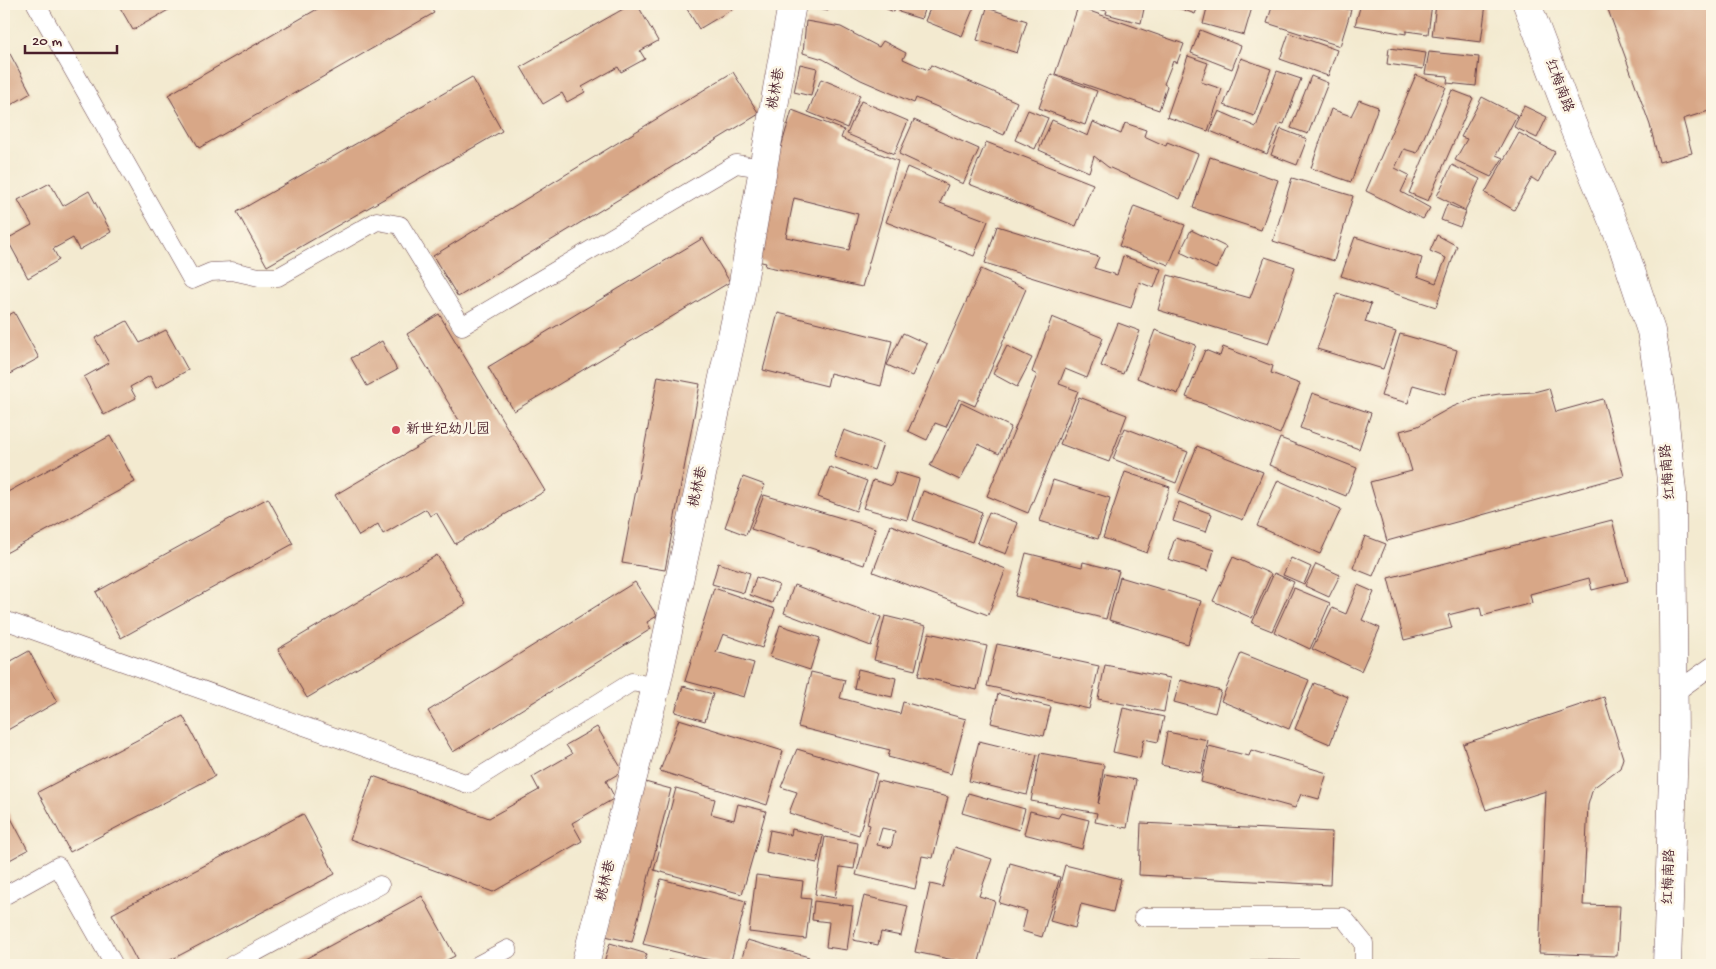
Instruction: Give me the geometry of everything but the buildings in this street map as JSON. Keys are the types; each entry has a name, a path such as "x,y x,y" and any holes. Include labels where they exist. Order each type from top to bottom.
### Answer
{"street":[{"name":"桃林巷","path":"585,965 656,687 740,299 792,4"},
{"name":"红梅南路","path":"1526,4 1573,126 1621,241 1651,332 1672,492 1673,694 1667,965"}],"lane":[{"path":"36,4 192,280 211,272 232,271 258,277 278,277 377,221 400,225 462,326 736,164 763,168"},
{"path":"4,620 468,784 632,682 656,687"},
{"path":"1673,694 1712,666"},
{"path":"1673,694 1712,682"},
{"path":"4,896 58,866 114,965"},
{"path":"232,965 380,885"},
{"path":"1143,917 1343,917 1364,943 1364,965"},
{"path":"478,965 508,949"}],"place":[{"name":"新世纪幼儿园","path":"396,430"}]}
